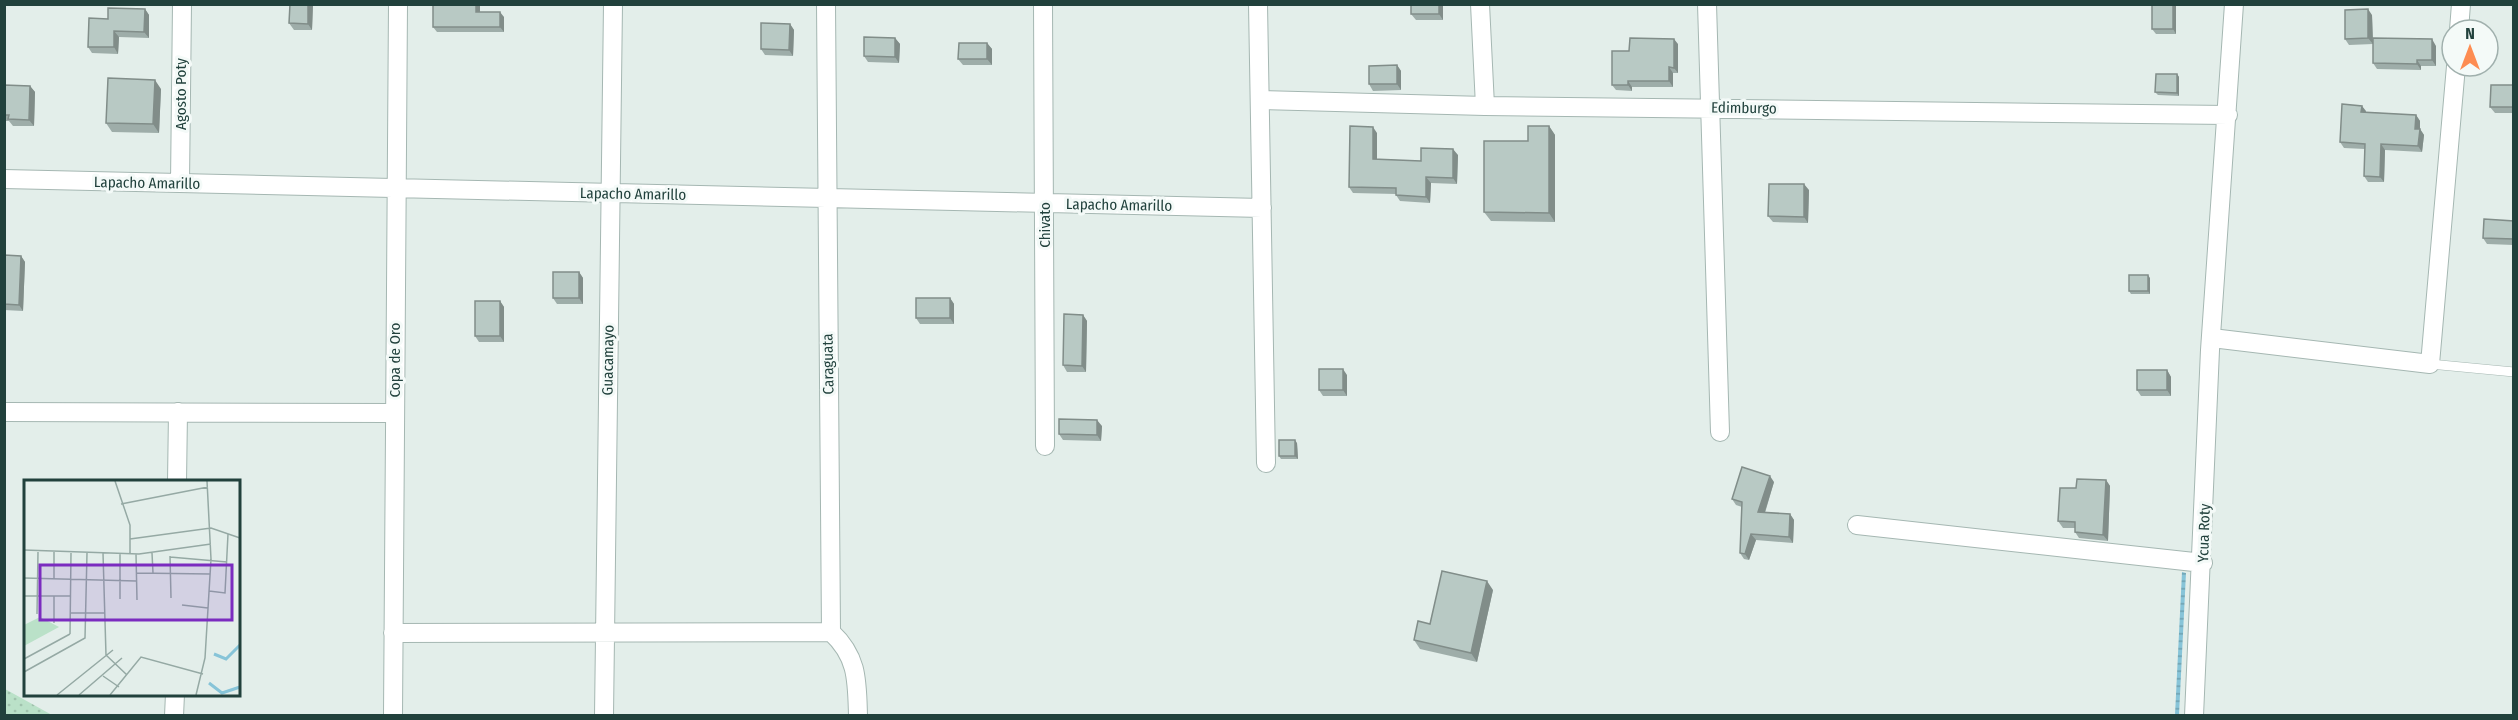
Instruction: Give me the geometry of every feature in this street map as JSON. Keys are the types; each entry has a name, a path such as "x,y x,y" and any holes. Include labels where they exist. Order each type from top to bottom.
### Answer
{"street":[{"name":"Agosto Poty","path":"180,183 182,4"},
{"name":"Copa de Oro","path":"393,716 398,4"},
{"name":"Guacamayo","path":"604,716 613,4"},
{"name":"Caraguata","path":"826,4 831,632"},
{"name":"Chivato","path":"1043,4 1045,446"},
{"path":"1258,4 1266,463"},
{"path":"1480,4 1485,106"},
{"path":"1707,4 1712,107 1720,432"},
{"name":"Ycua Roty","path":"2194,716 2203,563 2211,344 2234,4"},
{"path":"2211,344 2430,364 2455,78"},
{"name":"Edimburgo","path":"1260,100 1485,106 1712,107 2228,116"},
{"name":"Lapacho Amarillo","path":"4,179 1262,208"},
{"path":"4,412 395,413"},
{"path":"177,480 178,412"},
{"path":"1857,525 2203,563"},
{"path":"393,633 831,632 845,645 856,677 858,716"},
{"path":"174,716 175,696"}],"lane":[{"path":"2430,364 2514,372"}],"green space":[{"path":"5,689 52,715 5,715"}],"water":[{"path":"2182,572 2186,573 2179,715 2175,715"}],"building":[{"path":"290,4 308,4 308,24 289,23"},
{"path":"433,4 476,4 476,12 500,12 500,27 433,27"},
{"path":"1411,4 1439,4 1439,14 1411,14"},
{"path":"2152,4 2173,4 2173,29 2152,29"},
{"path":"108,8 145,9 144,32 114,31 114,47 88,47 89,18 108,19"},
{"path":"2368,9 2368,38 2345,39 2345,10"},
{"path":"761,23 790,24 789,50 761,49"},
{"path":"864,37 895,38 895,57 864,56"},
{"path":"1630,38 1674,39 1674,68 1669,67 1669,81 1628,81 1628,85 1612,85 1612,51 1629,51"},
{"path":"2373,38 2432,39 2432,60 2417,60 2417,64 2373,63"},
{"path":"959,43 987,43 987,59 958,59"},
{"path":"1397,65 1397,84 1369,84 1369,66"},
{"path":"2156,74 2177,74 2177,93 2155,92"},
{"path":"108,78 155,80 153,124 106,123"},
{"path":"4,85 30,86 29,120 8,119 9,115 4,115"},
{"path":"2491,85 2514,85 2514,107 2490,107"},
{"path":"2342,104 2362,106 2361,112 2416,115 2415,129 2420,129 2418,146 2381,144 2380,177 2364,176 2365,144 2340,142"},
{"path":"1350,126 1373,127 1373,159 1421,161 1421,148 1453,149 1453,178 1426,177 1426,197 1396,195 1396,188 1349,187"},
{"path":"1528,126 1549,126 1549,213 1484,212 1484,141 1528,141"},
{"path":"1769,184 1804,184 1804,217 1768,216"},
{"path":"2484,219 2514,221 2514,239 2483,238"},
{"path":"4,255 21,256 19,305 4,304"},
{"path":"553,272 579,272 579,298 553,298"},
{"path":"2129,275 2148,275 2148,291 2129,291"},
{"path":"916,298 950,298 950,318 916,318"},
{"path":"475,301 500,301 500,336 475,336"},
{"path":"1064,314 1083,315 1082,366 1063,365"},
{"path":"1319,369 1343,369 1343,390 1319,390"},
{"path":"2137,370 2167,370 2167,390 2137,390"},
{"path":"1059,419 1097,420 1097,435 1059,434"},
{"path":"1279,440 1295,440 1295,456 1279,456"},
{"path":"1742,467 1770,476 1758,512 1790,514 1789,537 1751,534 1745,554 1740,553 1742,502 1732,499"},
{"path":"2077,479 2106,480 2103,535 2075,532 2075,522 2058,521 2060,488 2076,488"},
{"path":"1442,571 1487,581 1471,653 1414,640 1418,621 1430,624"}]}
